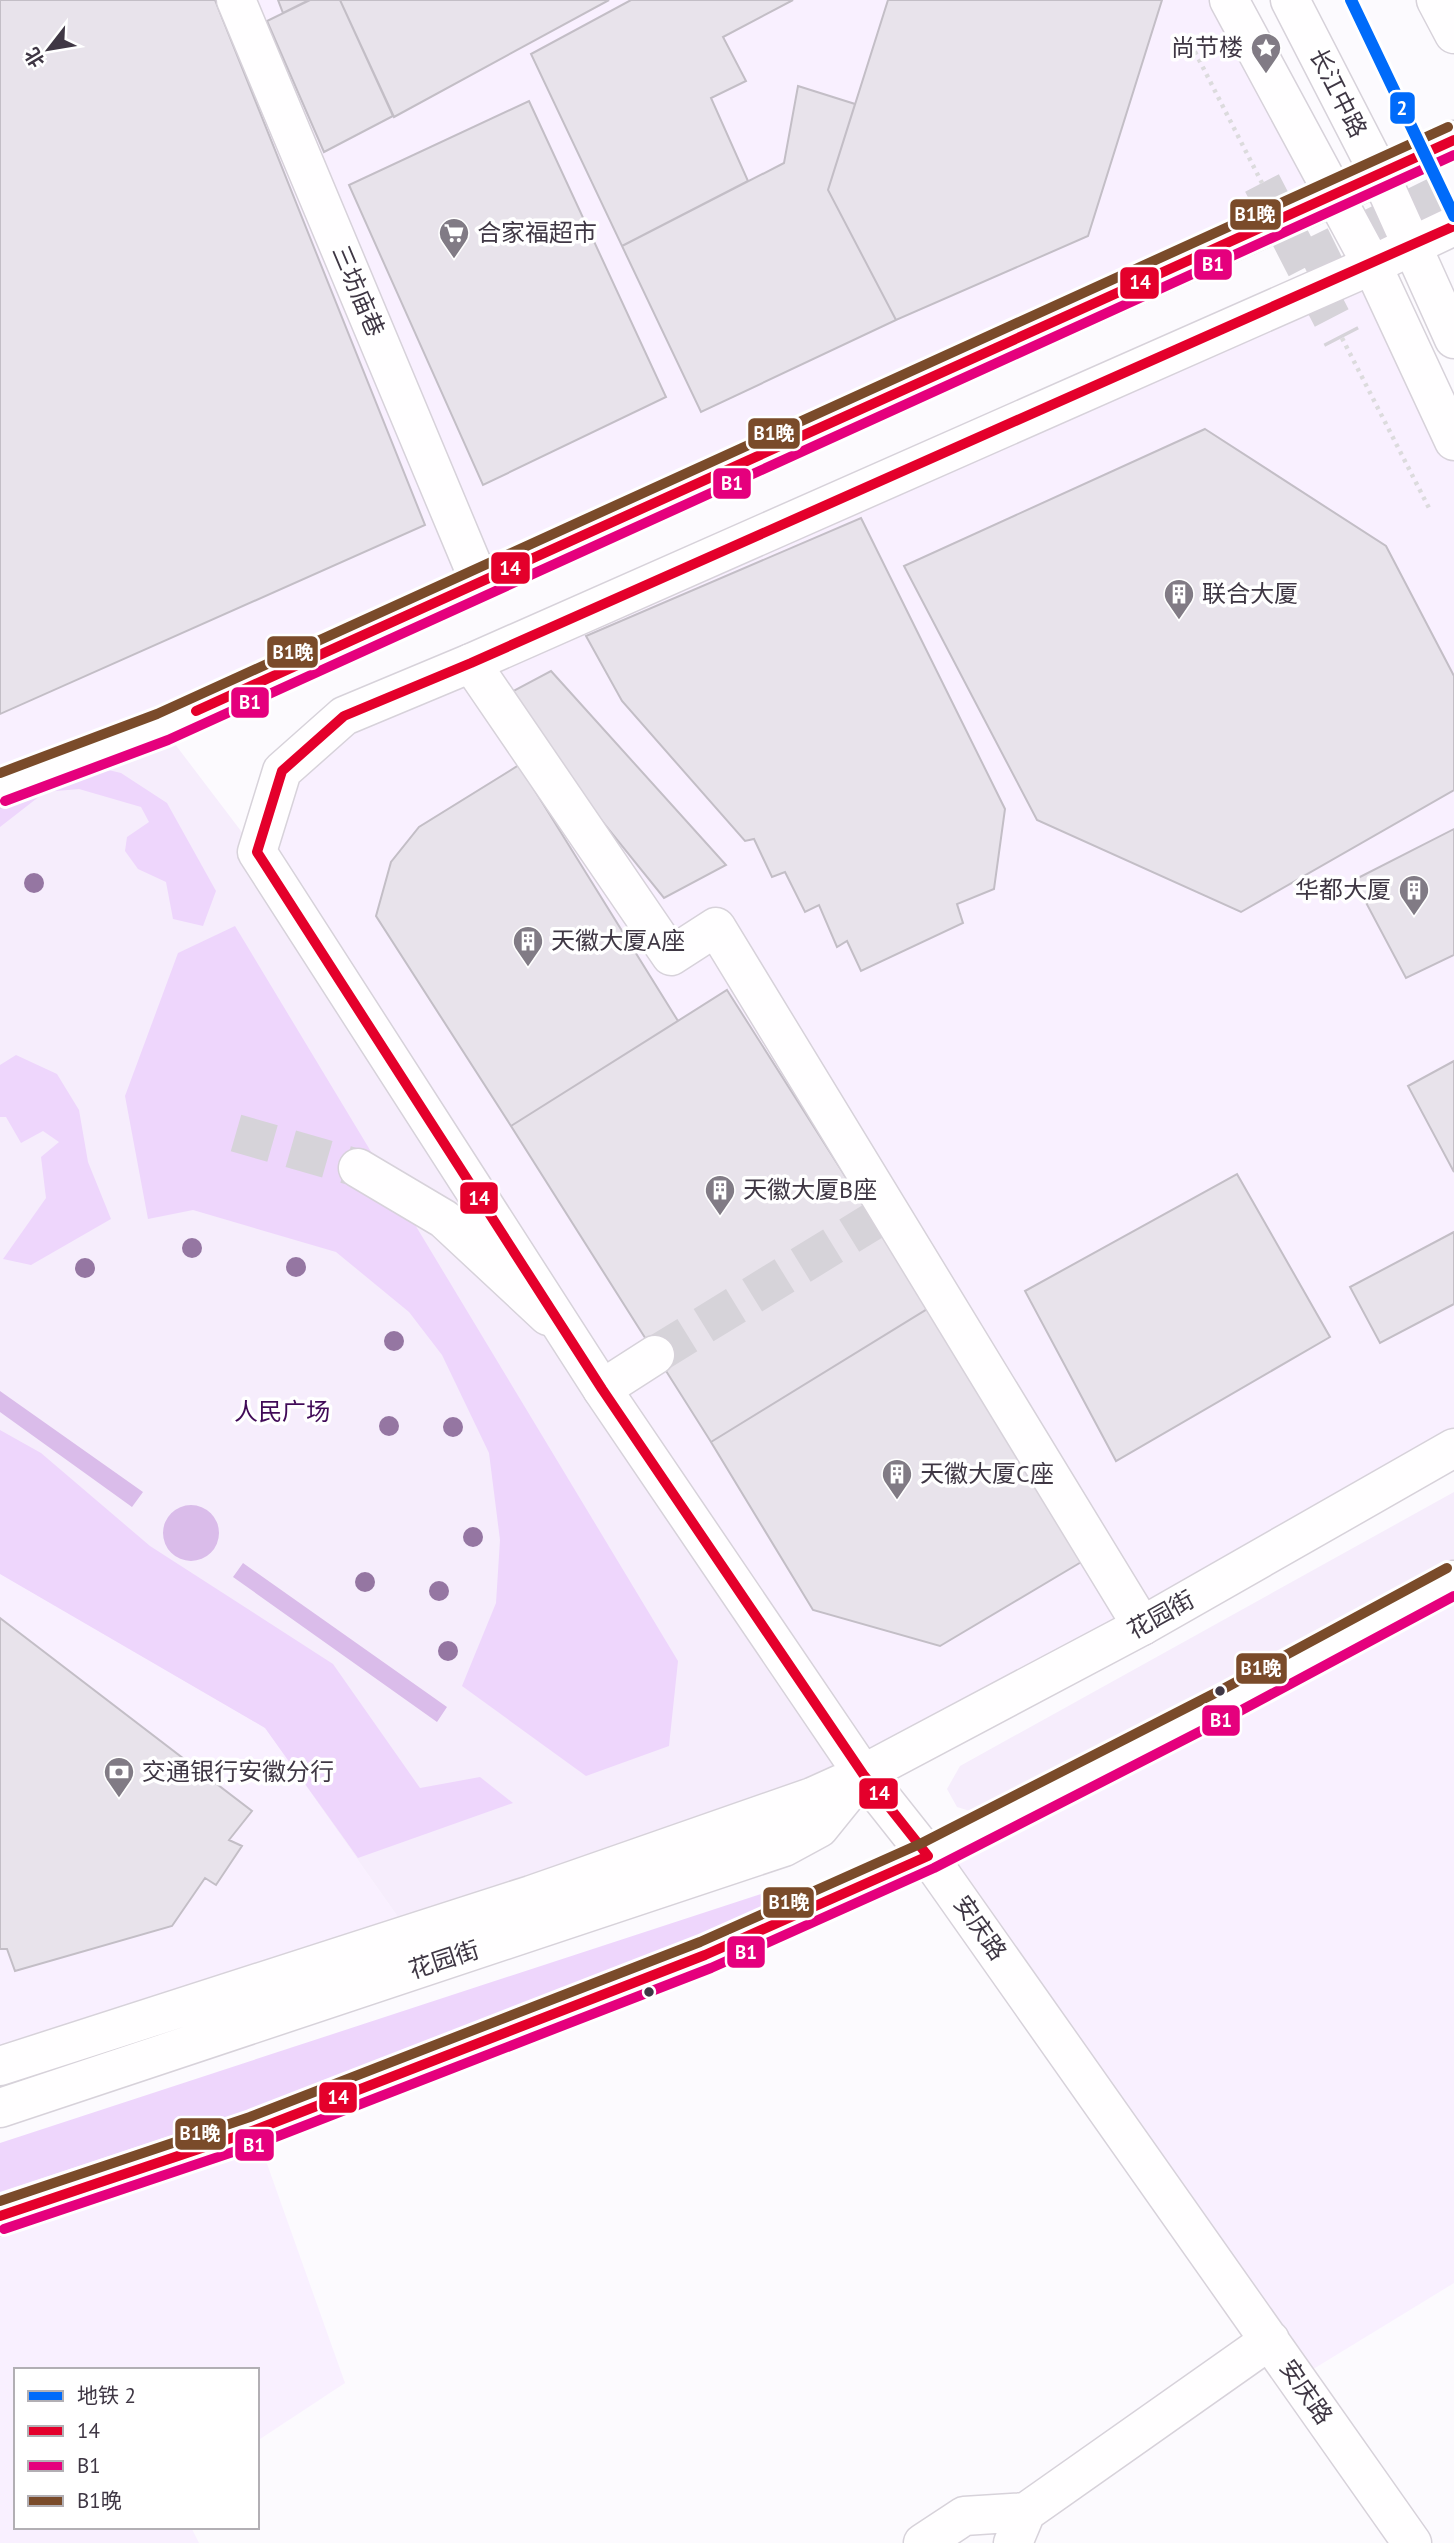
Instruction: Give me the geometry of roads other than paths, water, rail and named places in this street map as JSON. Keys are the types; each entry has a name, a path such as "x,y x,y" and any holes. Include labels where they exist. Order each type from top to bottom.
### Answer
{"main road":[{"name":"三坊庙巷","path":"236,0 480,583"},
{"path":"1229,0 1372,265 1454,441"},
{"name":"长江中路","path":"1290,0 1380,175 1454,339"},
{"path":"1436,0 1454,34"},
{"path":"0,788 162,727 1336,196 1454,140"},
{"path":"1142,1626 716,927 671,956 471,663 1372,265 1454,226"},
{"name":"安庆路","path":"471,663 344,716 282,771 257,852 602,1389 863,1774 928,1856 1412,2543"},
{"path":"358,1168 444,1219 567,1334"},
{"path":"602,1389 655,1355"},
{"name":"花园街","path":"0,2066 531,1895 812,1797 863,1774 1142,1626 1454,1448"},
{"path":"0,2216 281,2120 705,1955 928,1856 1232,1700 1454,1580"},
{"name":"花园街","path":"0,2108 784,1847 820,1828 863,1774"},
{"path":"923,2543 964,2516 1020,2527 1270,2340"}],"tunnel":[{"path":"1262,183 1342,338"},
{"path":"1302,262 1454,187"},
{"path":"236,1133 358,1168"},
{"path":"655,1355 891,1210"}],"metro line":[{"name":"2","path":"1351,0 1454,216"}],"place":[{"name":"尚节楼","path":"1266,75"},
{"name":"合家福超市","path":"454,260"},
{"name":"联合大厦","path":"1179,621"},
{"name":"华都大厦","path":"1414,917"},
{"name":"天徽大厦A座","path":"528,968"},
{"name":"天徽大厦B座","path":"720,1217"},
{"name":"天徽大厦C座","path":"897,1501"},
{"name":"交通银行安徽分行","path":"119,1799"}],"park label":[{"name":"人民广场","path":"282,1412"}]}
